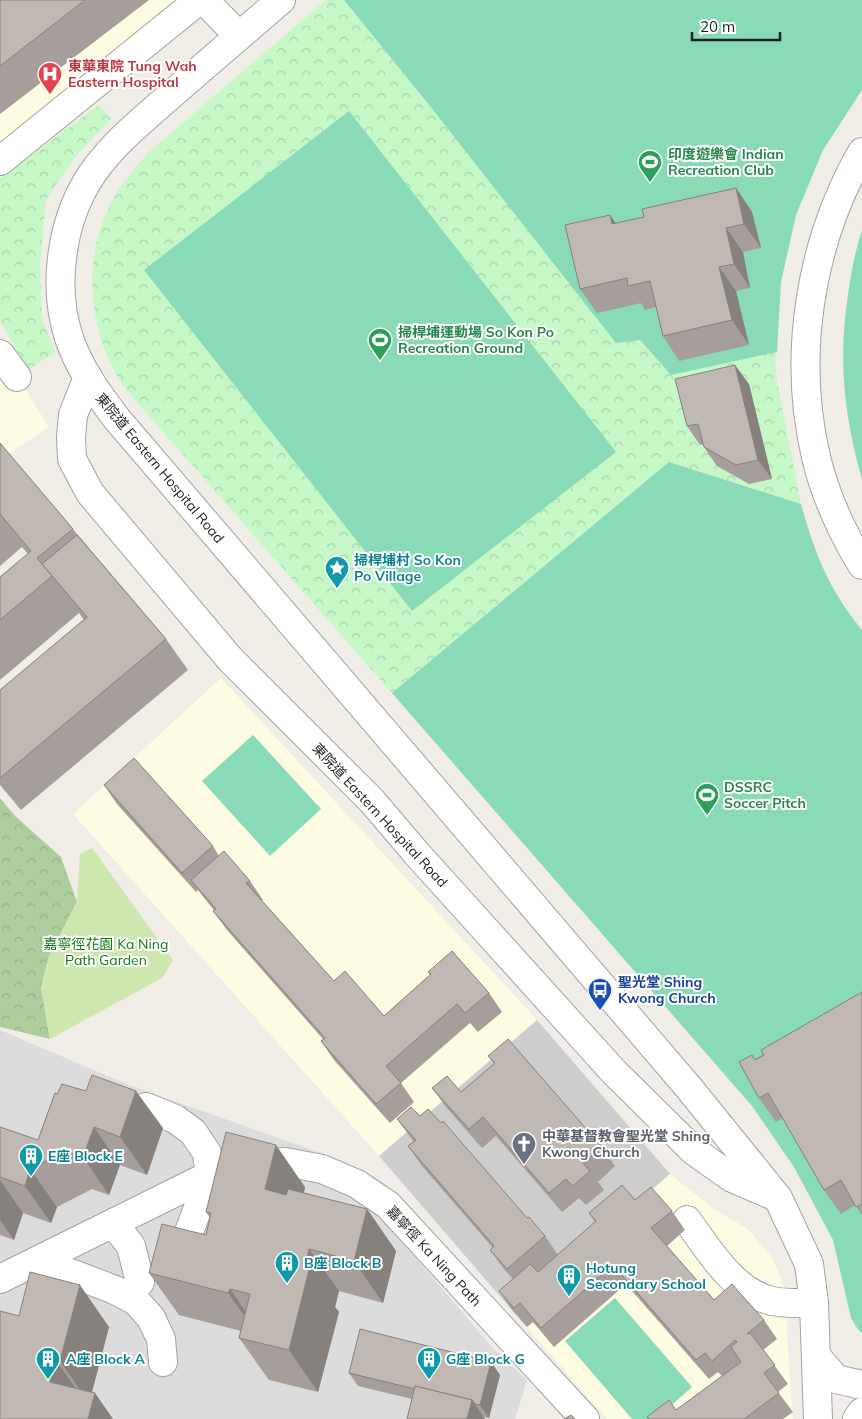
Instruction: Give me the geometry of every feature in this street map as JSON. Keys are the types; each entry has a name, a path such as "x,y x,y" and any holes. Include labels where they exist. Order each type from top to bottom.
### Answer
{"street":[{"path":"0,161 199,0"},
{"path":"204,0 239,36"},
{"name":"東院道 Eastern Hospital Road","path":"281,0 140,122 112,149 92,174 79,196 67,231 63,250 61,281 63,310 69,337 88,377 117,419 689,1088 778,1198 809,1264 814,1303 818,1419"},
{"path":"862,152 851,172 824,238 809,305 806,340 806,382 809,416 816,457 827,493 840,525 862,566"},
{"path":"0,354 17,377"},
{"name":"東院道 Eastern Hospital Road","path":"88,377 73,415 72,459 90,493 108,515 230,659 372,801 417,854 614,1072 694,1151 732,1178 778,1198"},
{"path":"139,1282 189,1232 210,1175 207,1153 193,1132 175,1119 146,1107"},
{"name":"嘉寧徑 Ka Ning Path","path":"0,1279 210,1175 247,1165 285,1162 322,1169 358,1184 388,1205 585,1419"},
{"path":"687,1220 726,1272 750,1291 771,1300 814,1303"},
{"path":"113,1223 131,1246 139,1282 136,1301 151,1318 161,1339 163,1362"},
{"path":"39,1260 139,1282"},
{"path":"816,1356 836,1379 862,1385"},
{"path":"857,1419 862,1412"}],"shaded area":[{"name":"東華東院 Tung Wah Eastern Hospital","path":"0,0 193,0 202,11 0,179"},
{"path":"0,349 49,427 0,460"},
{"path":"221,678 537,1020 379,1156 73,814"},
{"name":"中華基督教會聖光堂 Shing Kwong Church","path":"537,1020 670,1174 512,1310 379,1156"},
{"path":"0,1030 129,1085 332,1157 492,1347 527,1380 515,1419 0,1419"},
{"path":"670,1174 714,1209 748,1229 773,1259 787,1295 787,1335 793,1419 607,1419 512,1310"}],"green space":[{"path":"326,0 344,0 434,111 671,375 777,352 775,358 777,381 801,504 669,462 392,693 124,386 106,353 99,333 95,312 93,269 101,227 113,199 132,171 149,152"},
{"name":"印度遊樂會 Indian Recreation Club","path":"344,0 862,0 862,90 823,150 796,215 781,282 777,352 671,375 640,340 616,343 434,111"},
{"path":"99,105 111,119 76,156 46,200 40,265 42,319 55,352 28,370 0,321 0,179"},
{"name":"掃桿埔運動場 So Kon Po Recreation Ground","path":"349,111 616,452 412,611 144,270"},
{"path":"862,231 862,480 847,410 844,388 843,343 848,295 857,246"},
{"name":"DSSRC Soccer Pitch","path":"669,462 801,504 824,571 850,615 862,630 862,1333 851,1318 833,1240 794,1167 752,1106 392,693"},
{"path":"253,735 321,809 270,856 202,781"},
{"path":"0,798 15,816 61,857 77,902 49,956 41,987 50,1039 0,1027"},
{"name":"嘉寧徑花園 Ka Ning Path Garden","path":"92,848 173,960 162,978 50,1039 41,987 49,956 77,902 80,854"},
{"path":"615,1298 692,1387 656,1419 632,1419 565,1341"}],"building":[{"path":"0,0 85,0 0,66"},
{"path":"736,188 744,224 726,228 734,264 719,267 732,320 663,336 650,281 628,286 627,278 580,289 565,225 610,215 612,224 644,217 642,209"},
{"path":"735,365 758,460 736,465 704,447 698,424 687,426 675,379"},
{"path":"0,443 73,529 37,558 52,576 0,620 0,577 31,551 0,514"},
{"path":"77,535 166,639 0,778 0,690 87,617 42,564"},
{"path":"134,758 213,846 182,873 104,785"},
{"path":"224,851 250,881 246,883 334,981 345,971 384,1016 431,974 428,972 452,951 489,993 465,1013 457,1004 386,1066 401,1083 376,1104 321,1041 325,1038 213,911 216,909 191,880"},
{"path":"862,992 862,1204 856,1207 841,1180 824,1190 768,1093 759,1098 739,1062 752,1055 755,1060 764,1055 761,1050"},
{"path":"508,1039 602,1147 583,1163 590,1171 573,1186 566,1179 549,1193 483,1117 469,1129 432,1088 447,1076 461,1092 495,1063 488,1056"},
{"path":"92,1075 136,1091 120,1137 94,1127 83,1157 66,1151 30,1169 25,1186 0,1177 0,1127 38,1140 55,1093 57,1094 62,1084 86,1091"},
{"path":"411,1107 420,1116 428,1109 441,1123 443,1121 527,1218 529,1217 545,1236 507,1269 490,1250 494,1246 408,1146 416,1140 397,1119"},
{"path":"226,1132 276,1145 265,1189 286,1195 288,1189 367,1209 354,1261 309,1249 305,1269 309,1270 289,1350 239,1338 250,1294 230,1289 228,1293 149,1273 162,1224 206,1235 211,1213 206,1212"},
{"path":"622,1185 635,1200 651,1187 672,1211 651,1228 714,1300 732,1284 764,1320 747,1334 750,1333 775,1365 764,1373 779,1393 744,1419 649,1419 647,1417 669,1400 676,1410 741,1362 731,1347 737,1342 735,1340 712,1361 705,1353 696,1360 613,1265 541,1328 520,1303 514,1308 499,1291 530,1264 538,1272 596,1221 589,1213"},
{"path":"30,1272 80,1285 60,1361 56,1360 50,1382 95,1393 88,1419 0,1419 0,1311 19,1316"},
{"name":"G座 Block G","path":"360,1329 491,1362 480,1405 475,1404 472,1400 415,1386 415,1389 349,1373"},
{"path":"415,1386 472,1400 467,1419 407,1419"},
{"path":"571,1415 575,1419 564,1419"}],"place":[{"name":"東華東院 Tung Wah Eastern Hospital","path":"50,95"},
{"name":"印度遊樂會 Indian Recreation Club","path":"650,183"},
{"name":"掃桿埔運動場 So Kon Po Recreation Ground","path":"380,361"},
{"name":"掃桿埔村 So Kon Po Village","path":"337,589"},
{"name":"DSSRC Soccer Pitch","path":"707,816"},
{"name":"聖光堂 Shing Kwong Church","path":"600,1011"},
{"name":"中華基督教會聖光堂 Shing Kwong Church","path":"524,1165"},
{"name":"E座 Block E","path":"31,1177"},
{"name":"B座 Block B","path":"287,1284"},
{"name":"Hotung Secondary School","path":"569,1297"},
{"name":"A座 Block A","path":"48,1380"},
{"name":"G座 Block G","path":"429,1380"}]}
